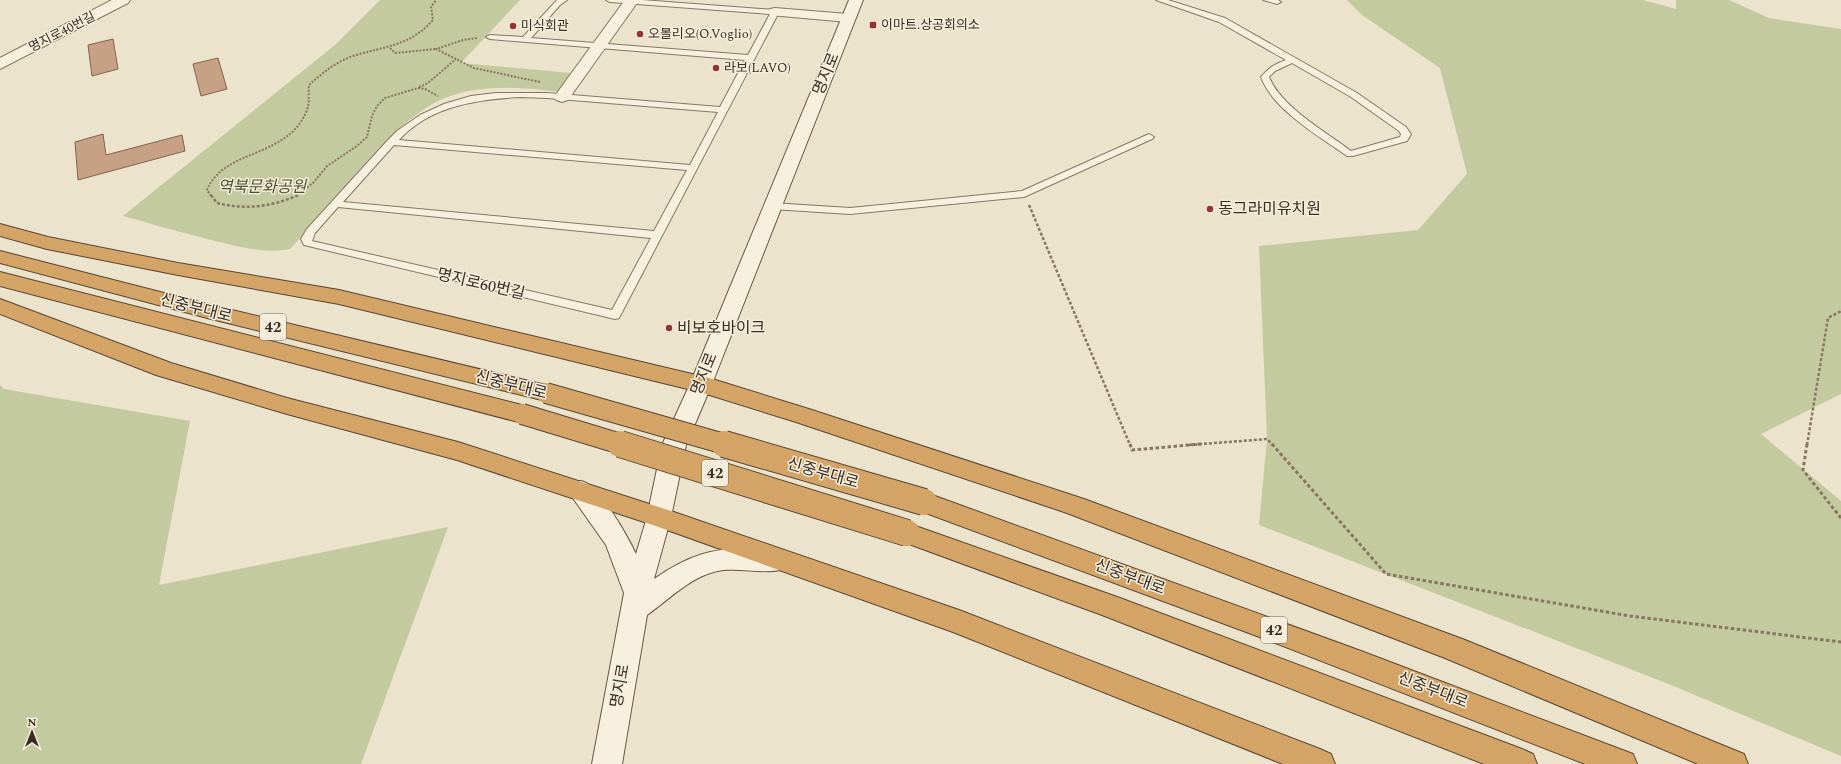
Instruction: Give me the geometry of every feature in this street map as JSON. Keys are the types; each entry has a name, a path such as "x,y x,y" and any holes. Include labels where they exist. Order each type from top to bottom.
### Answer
{"highway":[{"path":"0,230 47,243 163,266 339,297 701,384 804,416 1075,506 1455,649 1733,764"},
{"name":"신중부대로","path":"0,256 211,312 546,393 924,502 1141,580 1430,688 1622,764"},
{"name":"신중부대로","path":"0,279 522,414 907,533 1111,606 1522,764"},
{"path":"0,306 164,369 287,406 458,451 659,517 959,622 1320,764"}],"main road":[{"name":"명지로40번길","path":"0,64 123,0"},
{"path":"562,97 632,1"},
{"path":"775,12 852,9"},
{"name":"명지로","path":"607,764 635,601 659,517 674,445 701,384 852,9"},
{"path":"580,491 602,515 618,542 628,563 635,601 693,568 715,561 735,559 781,560"}],"lane":[{"path":"525,40 557,3 563,0"},
{"path":"610,0 775,12"},
{"path":"1160,0 1222,20 1354,95 1403,129 1406,134 1404,139 1350,154 1282,102 1266,84 1265,77 1272,69 1292,60"},
{"path":"1267,0 1277,2"},
{"name":"명지로60번길","path":"724,110 562,97 499,94 478,96 452,104 414,121 391,142 311,231 306,240 308,243 615,315 658,235 724,110 775,12"},
{"path":"490,37 751,58"},
{"path":"772,206 850,211 1024,194 1149,136"},
{"path":"391,142 693,168"},
{"path":"335,204 658,235"}],"path":[{"path":"436,0 431,8 433,20 411,40 390,48 352,57 326,69 309,85 307,110 294,130 267,149 223,169 208,186 207,190 218,203 246,208 268,206 298,195 314,182 327,166 358,146 367,137 372,116 377,106 385,98 418,88 428,83 443,68 456,59"},
{"path":"390,48 395,53 436,49 463,40 490,37"},
{"path":"436,49 474,68 493,73 536,80 562,97"},
{"path":"418,88 426,89 452,104"},
{"path":"1024,194 1132,450 1267,439 1386,574 1630,616 1841,642"},
{"path":"1841,311 1828,318 1803,470 1841,518"}],"green space":[{"name":"역북문화공원","path":"380,0 520,0 461,63 571,73 560,92 513,88 481,89 451,96 427,107 401,127 290,249 271,251 243,247 203,238 123,216 335,45"},
{"path":"1347,0 1643,0 1676,9 1676,0 1729,0 1769,18 1841,29 1841,394 1761,434 1841,501 1841,756 1666,683 1259,525 1267,439 1259,246 1418,230 1467,174 1440,68 1362,15"},
{"path":"0,385 4,389 190,421 159,585 448,527 361,764 0,764"}],"building":[{"path":"113,39 118,69 92,76 88,45"},
{"path":"218,58 227,89 201,96 193,64"},
{"path":"103,134 106,155 182,135 185,151 78,180 75,142"}],"place":[{"name":"이마트.상공회의소","path":"873,25"},
{"name":"미식회관","path":"513,26"},
{"name":"오볼리오(O.Voglio)","path":"640,34"},
{"name":"라보(LAVO)","path":"716,68"},
{"name":"동그라미유치원","path":"1210,209"},
{"name":"비보호바이크","path":"669,328"}]}
